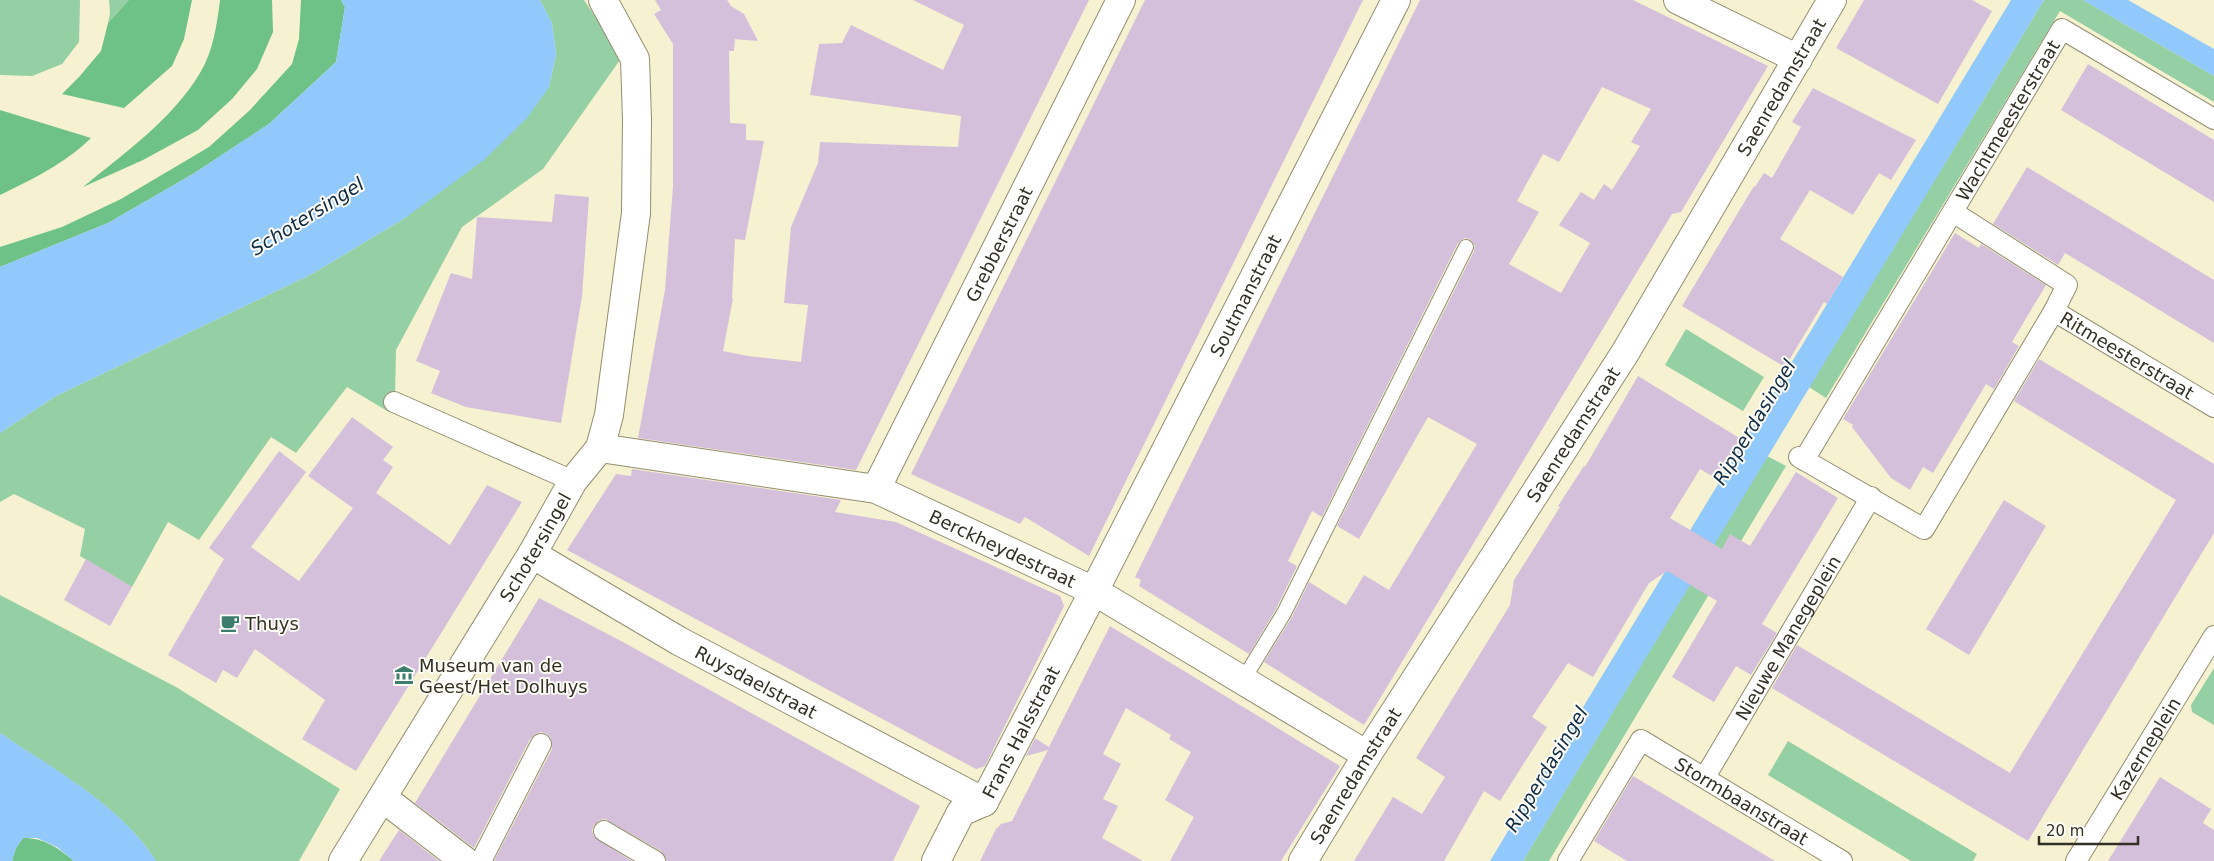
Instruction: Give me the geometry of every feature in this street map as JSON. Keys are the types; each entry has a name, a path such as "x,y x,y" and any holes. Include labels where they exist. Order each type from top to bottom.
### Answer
{"street":[{"name":"Schotersingel","path":"343,861 532,554 573,481 600,448 609,415 636,213 638,120 635,59 603,0"},
{"name":"Grebberstraat","path":"876,489 1121,0"},
{"name":"Soutmanstraat","path":"1094,591 1396,0"},
{"path":"1678,0 1798,58"},
{"name":"Saenredamstraat","path":"1303,861 1367,755 1624,353 1832,0"},
{"name":"Wachtmeesterstraat","path":"1953,212 2062,29 2214,119"},
{"path":"1953,212 1802,459 1924,529 2054,311"},
{"name":"Ritmeesterstraat","path":"1953,212 2067,285 2054,311 2214,407"},
{"path":"394,402 573,481"},
{"name":"Berckheydestraat","path":"600,448 876,489 1094,591 1367,755"},
{"name":"Nieuwe Manegeplein","path":"1704,777 1871,497"},
{"name":"Ruysdaelstraat","path":"532,554 679,641 984,802"},
{"name":"Frans Halsstraat","path":"936,861 960,812 984,802 1094,591"},
{"name":"Kazerneplein","path":"2076,861 2214,636"},
{"name":"Stormbaanstraat","path":"1568,861 1641,740 1842,861"},
{"path":"481,861 541,744"},
{"path":"383,798 465,861"},
{"path":"604,831 651,860"}],"lane":[{"path":"1242,680 1284,613 1466,246"}],"green space":[{"path":"0,0 80,0 79,42 62,64 32,76 0,75"},
{"path":"109,0 129,0 108,23 110,14"},
{"path":"129,0 192,0 184,39 172,66 124,108 62,94 101,51 108,23"},
{"path":"220,0 272,0 273,32 257,69 232,99 198,130 143,160 83,187 146,135 176,106 189,90 208,56 216,28"},
{"path":"301,0 341,0 345,7 336,62 269,124 193,174 108,223 0,267 0,247 62,227 121,199 209,147 250,110 292,64 299,39"},
{"path":"540,0 584,0 622,57 543,169 462,227 396,350 395,396 389,412 347,387 296,453 271,437 199,540 168,522 132,587 80,556 85,529 14,494 0,502 0,433 56,396 312,274 405,218 549,87 556,54 552,23"},
{"path":"2044,0 2083,0 2214,76 2214,102 2060,11 1826,398 1809,387"},
{"path":"0,110 91,138 59,163 0,195"},
{"path":"1686,329 1764,377 1743,411 1665,365"},
{"path":"1767,456 1786,466 1549,861 1523,861"},
{"path":"0,595 176,687 340,789 299,861 156,861 142,841 105,806 85,790 0,733"},
{"path":"2214,668 2214,725 2192,712 2191,705"},
{"path":"1788,741 1977,854 1973,861 1911,861 1768,775"},
{"path":"23,838 45,842 74,861 12,861 16,848"}],"water":[{"path":"341,0 540,0 552,23 556,54 549,87 527,118 484,160 405,218 312,274 56,396 0,433 0,267 108,223 193,174 269,124 336,62 345,7"},
{"name":"Ripperdasingel","path":"2011,0 2044,0 1523,861 1490,861"},
{"path":"2083,0 2128,0 2214,49 2214,76"},
{"path":"0,733 63,774 105,806 142,841 156,861 74,861 57,847 37,838 23,838 16,848 12,861 0,861"}],"building":[{"path":"655,0 727,0 731,6 744,14 758,41 735,39 734,51 729,51 730,123 746,124 746,140 764,141 745,240 735,239 733,298 723,351 801,362 808,305 784,303 791,227 818,163 820,142 958,147 961,116 810,95 819,44 842,43 851,25 943,70 964,25 913,0 1089,0 856,470 638,438 665,290 673,186 673,44 654,14 661,10"},
{"path":"1145,0 1363,0 1089,556 1025,517 1020,524 911,474"},
{"path":"1420,0 1633,0 1768,66 1681,212 1672,214 1364,725 1264,662 1292,617 1309,582 1346,605 1364,575 1389,590 1477,444 1428,417 1359,539 1337,526 1474,251 1475,246 1470,239 1465,238 1458,243 1322,517 1312,511 1288,561 1297,566 1276,609 1249,654 1139,586 1141,580 1135,577","holes":["1602,87 1651,109 1631,142 1640,146 1612,190 1604,184 1594,200 1581,192 1559,225 1590,243 1561,293 1509,264 1539,212 1517,201 1543,154 1559,162"]},
{"path":"1864,0 1972,0 1992,11 1938,104 1836,48"},
{"path":"2088,64 2214,140 2214,202 2061,110"},
{"path":"1813,88 1916,140 1891,180 1879,173 1853,215 1810,190 1780,239 1843,277 1827,304 1824,302 1785,367 1682,306 1754,186 1764,173 1772,178 1801,127 1792,122"},
{"path":"2027,167 2214,280 2214,343 2065,253 2058,265 1993,224"},
{"path":"555,194 589,197 582,296 561,423 466,407 431,393 440,371 416,361 451,273 472,279 477,217 552,222"},
{"path":"1955,233 1979,248 1981,244 2046,285 2012,342 2019,346 1994,389 1986,384 1933,473 1923,467 1910,490 1891,478 1852,427 1853,425 1843,419"},
{"path":"2039,359 2214,464 2214,533 2028,841 1772,688 1797,645 2010,773 2176,500 2014,401"},
{"path":"1638,376 1741,439 1717,479 1700,469 1670,518 1722,549 1730,534 1750,546 1796,472 1838,498 1762,624 1777,633 1751,675 1736,666 1714,702 1672,677 1717,601 1667,571 1649,583 1593,677 1568,663 1532,717 1547,727 1500,801 1484,791 1444,861 1354,861 1393,797 1422,814 1445,777 1416,758 1510,605 1514,580 1560,507 1558,506 1585,467"},
{"path":"352,417 393,447 383,460 393,467 376,493 450,545 487,485 522,502 356,771 302,739 325,700 255,649 237,678 223,670 216,683 168,655 224,559 209,548 279,451 306,472 251,547 299,581 353,508 308,476"},
{"path":"632,469 841,500 835,512 896,522 1060,596 1064,606 985,766 976,769 567,550 616,474 631,476"},
{"path":"2004,500 2046,526 1969,655 1926,629"},
{"path":"86,559 132,587 110,626 64,600"},
{"path":"539,598 621,641 920,806 893,861 667,861 661,851 605,819 599,820 594,825 592,830 594,837 632,861 494,861 552,749 551,738 541,732 535,734 530,739 474,848 415,803"},
{"path":"1110,626 1340,766 1281,861 1170,861 1194,817 1165,800 1191,752 1169,739 1171,735 1126,708 1103,754 1121,764 1103,799 1118,806 1102,838 1143,861 980,861 996,829 1001,824 1012,821 1048,750 1026,756 1035,738 1049,747"},
{"path":"1633,776 1775,861 1627,861 1594,841"},
{"path":"2160,777 2211,809 2203,823 2214,830 2214,861 2108,861"},
{"path":"399,830 439,861 379,861"}],"place":[{"name":"Thuys","path":"230,623"},
{"name":"Museum van de Geest/Het Dolhuys","path":"404,675"}]}
